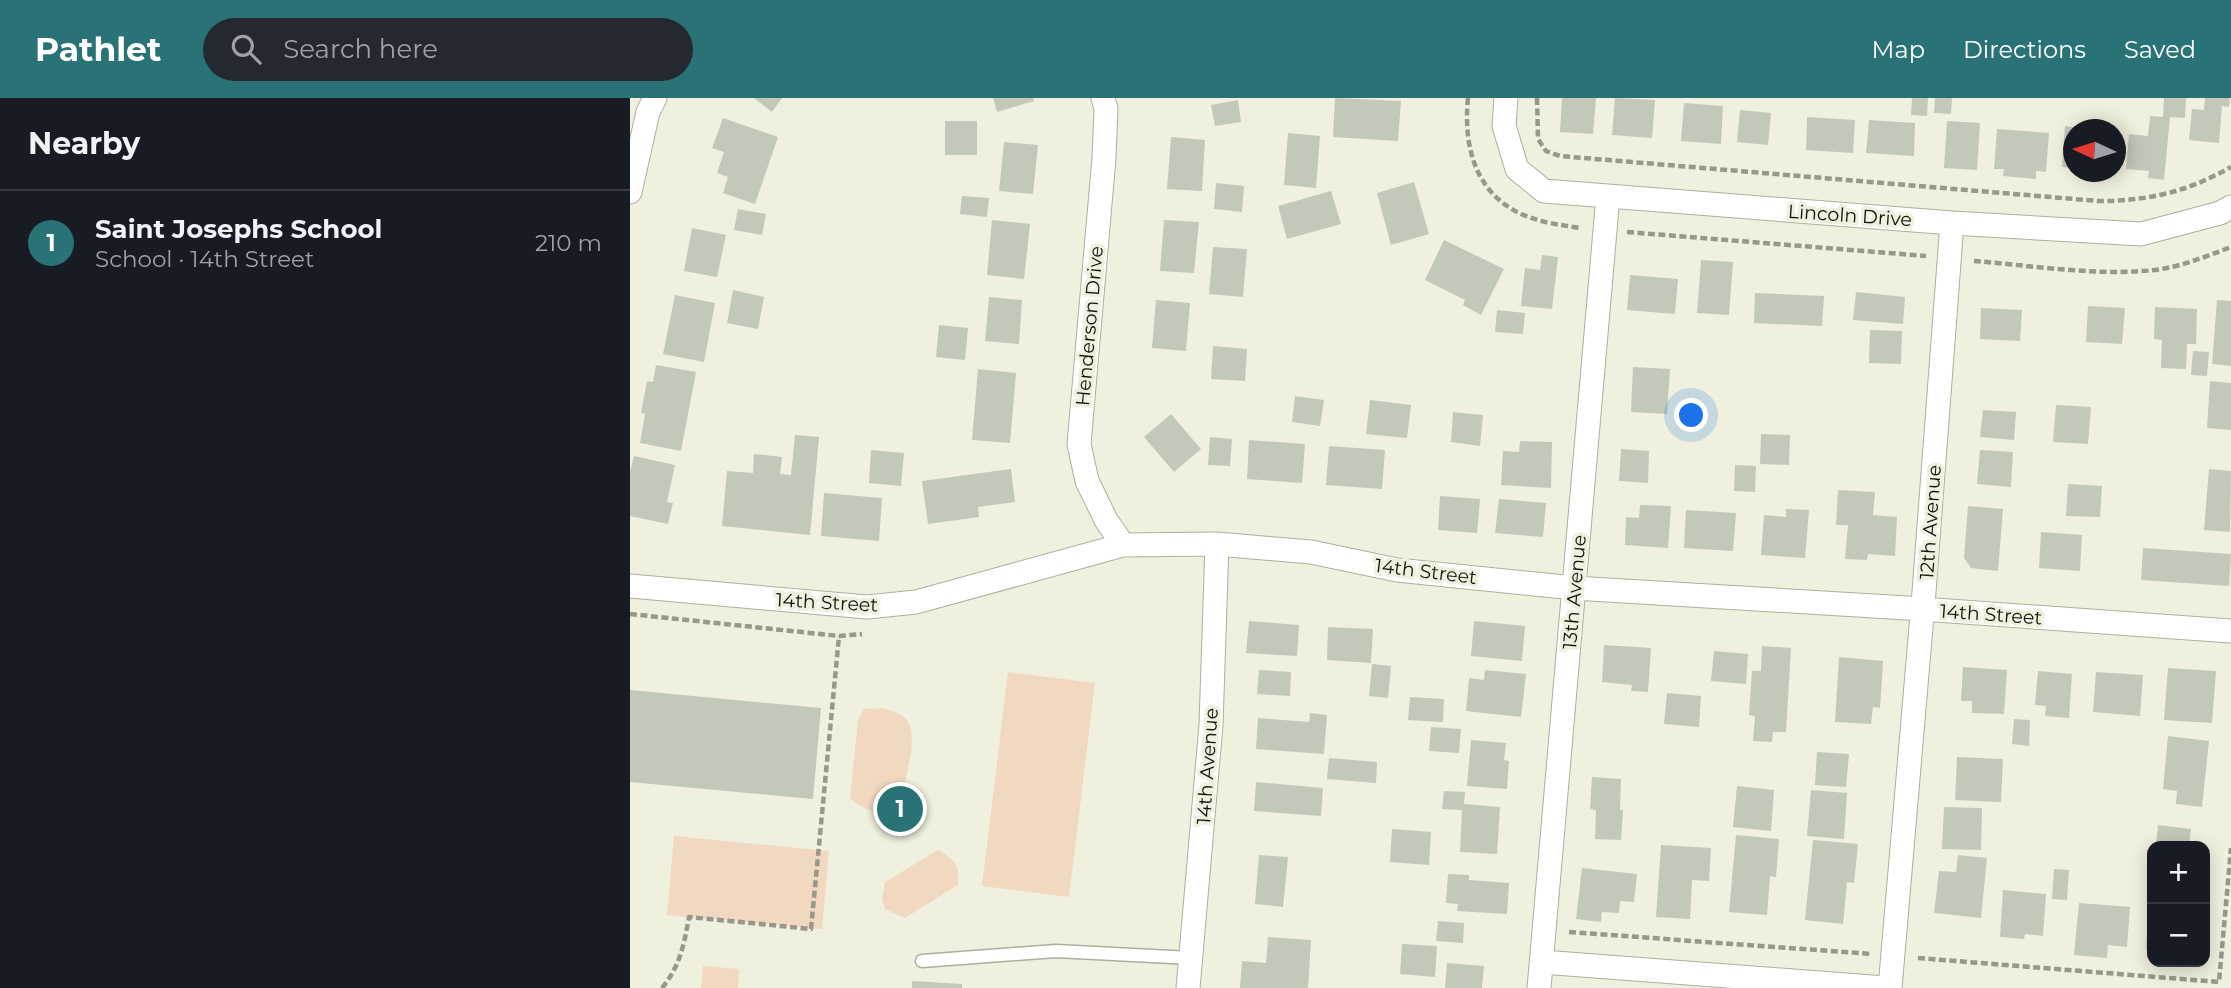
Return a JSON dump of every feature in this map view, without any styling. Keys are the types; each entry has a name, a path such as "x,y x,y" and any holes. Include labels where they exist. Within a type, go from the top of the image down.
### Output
{"street":[{"path":"630,192 648,112 655,98"},
{"name":"Henderson Drive","path":"1104,98 1104,158 1079,444 1087,481 1106,520 1123,545"},
{"name":"Lincoln Drive","path":"1506,98 1504,127 1517,169 1544,191 2141,234 2220,213 2231,207"},
{"name":"13th Avenue","path":"1539,988 1608,196"},
{"name":"12th Avenue","path":"1888,988 1923,609 1952,222"},
{"name":"14th Street","path":"630,586 867,607 916,602 1123,545 1217,544 1311,552 1397,570 1574,588 2231,631"},
{"name":"14th Avenue","path":"1188,988 1211,725 1217,544"},
{"path":"1542,962 1888,988"}],"lane":[{"path":"922,961 1056,951 1191,958"}],"path":[{"path":"1538,98 1538,139 1546,151 1560,156 2098,201 2134,201 2171,193 2207,181 2231,167"},
{"path":"1620,231 1937,257"},
{"path":"1969,260 2071,269 2143,271 2185,264 2231,247"},
{"path":"662,988 674,973 683,952 689,917 811,929 839,636"},
{"path":"1907,957 2218,982 2231,848"},
{"path":"1561,932 1874,954"}],"shaded area":[{"path":"1008,672 1095,683 1069,897 982,886"},
{"path":"882,708 898,713 907,721 912,741 900,799 890,810 876,812 862,807 850,798 858,720 864,709"},
{"path":"674,836 829,851 822,929 667,915"},
{"path":"938,850 955,863 958,885 905,918 885,909 882,899 885,882"},
{"path":"703,966 739,969 738,988 701,988"}],"building":[{"path":"754,98 782,98 772,112"},
{"path":"993,98 1033,98 1034,101 997,112"},
{"path":"1335,98 1401,101 1398,141 1333,137"},
{"path":"1562,98 1596,98 1593,134 1560,132"},
{"path":"1615,98 1655,100 1652,138 1612,135"},
{"path":"1912,98 1928,98 1927,116 1911,115"},
{"path":"1935,98 1952,98 1951,114 1934,113"},
{"path":"2164,98 2186,98 2185,118 2170,117 2164,180 2148,178 2149,171 2126,169 2129,134 2148,136 2150,116 2163,117"},
{"path":"2205,98 2230,98 2229,107 2222,106 2219,143 2189,140 2192,109 2204,110"},
{"path":"1238,100 1241,122 1215,126 1211,105"},
{"path":"1684,103 1723,106 1721,144 1681,141"},
{"path":"1740,110 1771,113 1768,145 1737,142"},
{"path":"1807,117 1855,120 1853,153 1806,150"},
{"path":"723,118 778,137 755,204 723,193 728,177 717,173 724,152 712,148"},
{"path":"1869,120 1915,123 1914,156 1866,153"},
{"path":"945,121 977,121 977,155 945,155"},
{"path":"1947,121 1980,123 1977,170 1944,168"},
{"path":"1997,129 2049,133 2046,172 2036,171 2036,179 2003,176 2004,169 1994,169"},
{"path":"1288,133 1320,136 1316,188 1284,185"},
{"path":"1171,137 1205,140 1202,191 1167,189"},
{"path":"1004,142 1038,145 1033,194 999,191"},
{"path":"1414,182 1429,234 1391,245 1377,193"},
{"path":"1216,183 1244,186 1242,212 1214,209"},
{"path":"1331,191 1341,224 1287,239 1278,206"},
{"path":"962,196 989,198 987,217 960,214"},
{"path":"738,209 766,214 762,235 734,230"},
{"path":"992,220 1030,224 1024,279 987,275"},
{"path":"1164,220 1199,222 1194,273 1160,271"},
{"path":"692,228 726,235 717,277 684,271"},
{"path":"1444,240 1504,269 1481,315 1463,305 1465,300 1425,280"},
{"path":"1213,247 1247,249 1243,297 1209,294"},
{"path":"1542,255 1558,257 1552,309 1521,306 1525,268 1540,270"},
{"path":"1701,260 1733,262 1729,315 1697,313"},
{"path":"1630,275 1678,279 1675,314 1627,310"},
{"path":"733,290 764,297 758,329 727,323"},
{"path":"1856,292 1905,297 1903,324 1853,320"},
{"path":"1755,293 1824,296 1822,326 1754,323"},
{"path":"675,295 715,303 704,362 663,354"},
{"path":"989,297 1022,300 1019,344 985,341"},
{"path":"1156,300 1190,303 1186,351 1152,348"},
{"path":"2217,300 2231,301 2231,366 2212,364"},
{"path":"2088,306 2125,308 2122,344 2086,342"},
{"path":"2155,307 2197,309 2196,344 2187,344 2186,369 2161,368 2162,340 2154,339"},
{"path":"1981,308 2022,310 2020,341 1980,339"},
{"path":"1497,310 1525,313 1523,334 1495,332"},
{"path":"939,325 968,328 965,360 936,357"},
{"path":"1870,330 1902,331 1901,364 1869,363"},
{"path":"1213,346 1247,349 1245,381 1211,379"},
{"path":"2193,351 2209,352 2207,376 2191,375"},
{"path":"656,365 696,372 681,451 640,443 645,414 641,413 647,381 653,382"},
{"path":"1633,367 1670,369 1667,414 1631,412"},
{"path":"978,369 1016,373 1010,443 972,440"},
{"path":"2210,381 2231,383 2231,430 2207,428"},
{"path":"1295,396 1324,400 1320,426 1292,422"},
{"path":"1370,400 1411,405 1407,438 1366,434"},
{"path":"2056,405 2091,407 2088,444 2053,442"},
{"path":"1983,410 2016,412 2014,440 1980,437"},
{"path":"1453,412 1483,415 1480,446 1451,442"},
{"path":"1171,414 1201,449 1174,472 1144,437"},
{"path":"1761,434 1790,435 1789,465 1760,464"},
{"path":"795,435 819,437 810,535 722,526 727,471 753,473 754,454 782,457 780,474 791,475"},
{"path":"1210,437 1232,439 1230,466 1208,465"},
{"path":"1249,440 1305,444 1302,483 1247,479"},
{"path":"1520,441 1552,442 1551,488 1501,485 1503,451 1519,452"},
{"path":"1329,446 1385,450 1382,489 1326,485"},
{"path":"1621,449 1649,451 1648,483 1619,481"},
{"path":"871,450 904,453 901,486 869,483"},
{"path":"1980,450 2013,452 2011,487 1977,484"},
{"path":"634,456 675,465 667,502 673,503 668,524 630,516 630,472"},
{"path":"1735,465 1756,466 1755,492 1734,491"},
{"path":"1011,469 1015,502 978,507 979,517 928,524 922,481"},
{"path":"2209,469 2231,471 2230,532 2204,530"},
{"path":"2068,484 2102,486 2100,517 2066,516"},
{"path":"1838,490 1875,492 1873,515 1897,517 1895,556 1868,554 1867,560 1845,559 1848,525 1836,525"},
{"path":"824,493 882,498 879,541 821,536"},
{"path":"1440,496 1480,499 1477,533 1438,530"},
{"path":"1499,499 1546,503 1543,537 1495,533"},
{"path":"1640,505 1671,506 1668,548 1625,545 1626,517 1639,518"},
{"path":"1968,506 2003,509 1998,571 1971,568 1964,558"},
{"path":"1786,509 1809,510 1805,558 1761,555 1764,515 1786,517"},
{"path":"1686,510 1736,513 1733,551 1684,548"},
{"path":"2041,532 2082,535 2080,571 2039,568"},
{"path":"2143,548 2231,554 2229,586 2141,580"},
{"path":"1249,621 1299,625 1297,656 1246,653"},
{"path":"1474,621 1525,626 1522,661 1471,656"},
{"path":"1328,627 1373,629 1371,663 1327,660"},
{"path":"1604,645 1651,648 1648,692 1631,691 1632,685 1602,682"},
{"path":"1762,646 1791,648 1786,732 1773,732 1772,742 1753,741 1755,716 1749,715 1752,671 1761,671"},
{"path":"1714,651 1748,654 1746,684 1711,681"},
{"path":"1839,657 1883,661 1880,708 1873,707 1871,724 1835,722"},
{"path":"1372,664 1391,666 1388,698 1369,696"},
{"path":"1963,667 2007,670 2004,714 1972,713 1972,701 1961,701"},
{"path":"2168,668 2216,671 2212,723 2164,720"},
{"path":"1259,670 1291,672 1290,696 1257,694"},
{"path":"1485,670 1526,674 1521,717 1466,711 1469,678 1484,680"},
{"path":"2038,671 2072,674 2069,718 2045,716 2046,706 2035,705"},
{"path":"2096,672 2143,675 2140,716 2093,712"},
{"path":"630,690 821,708 813,799 630,782"},
{"path":"1667,693 1701,696 1699,727 1664,724"},
{"path":"1410,697 1444,699 1443,722 1408,720"},
{"path":"1310,713 1327,715 1324,754 1256,749 1258,718 1309,722"},
{"path":"2014,719 2030,720 2029,746 2012,744"},
{"path":"1431,727 1461,729 1459,753 1429,751"},
{"path":"2168,736 2209,741 2202,807 2176,804 2177,791 2163,789"},
{"path":"1471,740 1506,743 1504,760 1509,761 1507,789 1467,786"},
{"path":"1817,752 1849,754 1846,787 1815,785"},
{"path":"1957,757 2003,759 2001,802 1955,800"},
{"path":"1329,758 1377,762 1376,783 1327,779"},
{"path":"1592,777 1621,779 1621,840 1595,839 1596,810 1590,809"},
{"path":"1256,782 1323,788 1321,816 1254,811"},
{"path":"1737,786 1774,790 1771,831 1733,827"},
{"path":"1811,790 1847,793 1844,839 1807,836"},
{"path":"1444,791 1465,792 1464,804 1500,807 1497,854 1460,852 1462,810 1442,809"},
{"path":"1944,807 1982,808 1981,850 1942,849"},
{"path":"2158,825 2191,829 2190,841 2156,841"},
{"path":"1392,829 1431,832 1429,865 1390,862"},
{"path":"1736,835 1779,839 1776,877 1770,876 1767,915 1729,912"},
{"path":"1813,840 1858,844 1854,883 1847,882 1843,924 1805,920"},
{"path":"1661,845 1711,848 1709,881 1692,880 1690,919 1656,917"},
{"path":"1259,855 1288,857 1283,907 1255,904"},
{"path":"1958,855 1987,858 1981,918 1934,913 1939,871 1956,872"},
{"path":"1582,868 1637,874 1634,902 1620,901 1619,913 1602,912 1601,922 1576,919"},
{"path":"2054,869 2069,870 2067,900 2052,899"},
{"path":"1448,874 1469,875 1469,880 1509,883 1507,914 1457,911 1458,904 1446,903"},
{"path":"2003,890 2046,894 2043,936 2025,934 2024,939 2000,937"},
{"path":"2079,903 2130,907 2127,947 2108,945 2107,958 2074,955"},
{"path":"1438,921 1464,923 1463,943 1436,941"},
{"path":"1268,937 1311,940 1308,988 1240,988 1242,961 1266,963"},
{"path":"1402,944 1437,946 1435,977 1400,974"},
{"path":"1447,963 1484,966 1482,988 1445,988"},
{"path":"912,981 962,984 962,988 912,988"}],"place":[{"name":"Saint Josephs School","path":"900,809"}]}
